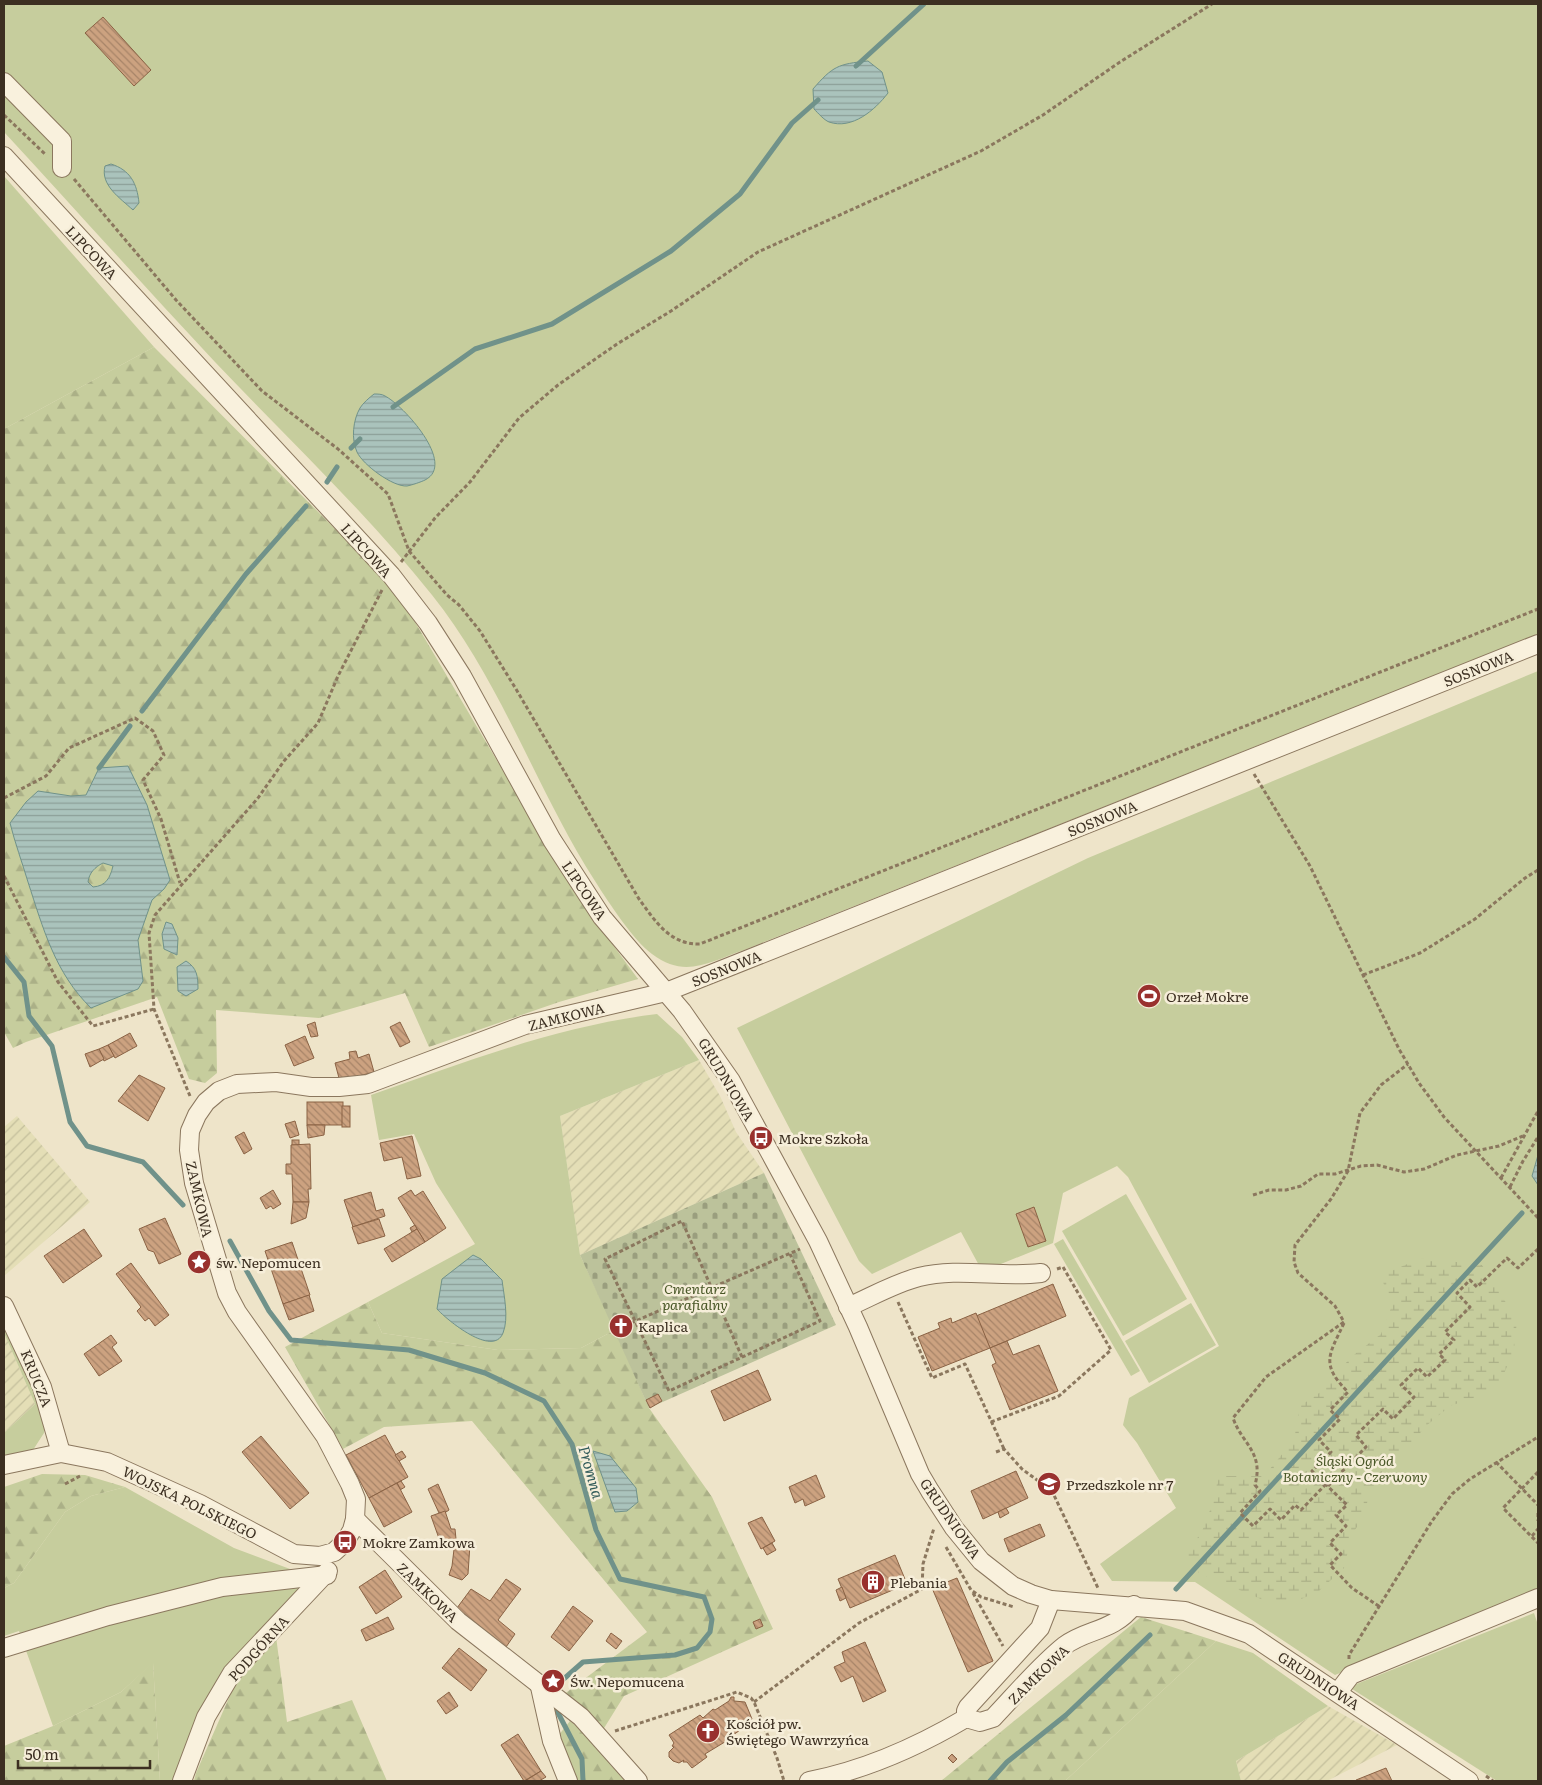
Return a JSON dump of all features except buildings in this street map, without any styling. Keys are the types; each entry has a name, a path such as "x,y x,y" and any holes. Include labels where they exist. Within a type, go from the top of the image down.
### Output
{"street":[{"path":"4,82 62,141 62,168"},
{"name":"LIPCOWA","path":"4,156 391,575 428,623 462,676 552,840 602,917 666,992"},
{"name":"SOSNOWA","path":"666,992 1538,644"},
{"name":"ZAMKOWA","path":"638,1781 581,1718 458,1621 355,1519 356,1500 350,1484 325,1436 236,1312 227,1293 194,1183 189,1150 190,1131 206,1102 219,1091 238,1084 276,1082 311,1087 339,1088 368,1084 525,1025 666,992"},
{"name":"GRUDNIOWA","path":"666,992 701,1035 731,1081 818,1241 920,1474 954,1528 981,1561 996,1574 1031,1594 1051,1600 1134,1605 1185,1611 1249,1634 1338,1692 1477,1778"},
{"path":"848,1307 918,1277 945,1274 1016,1276 1041,1273"},
{"name":"KRUCZA","path":"4,1306 42,1387 61,1452"},
{"name":"WOJSKA POLSKIEGO","path":"4,1465 61,1452 87,1456 126,1469 200,1504 294,1554 320,1556 334,1552"},
{"path":"334,1552 345,1542 355,1519"},
{"name":"PODGÓRNA","path":"182,1781 206,1717 232,1673 327,1575 334,1552"},
{"path":"4,1648 108,1616 222,1586 327,1575"},
{"path":"1338,1692 1351,1675 1538,1598"},
{"name":"ZAMKOWA","path":"1051,1600 1040,1628 968,1707 966,1718 980,1722 993,1718 1065,1646 1081,1636 1104,1629 1126,1615 1134,1605"},
{"path":"540,1687 552,1741 568,1781"},
{"path":"809,1781 838,1776 886,1759 928,1741 966,1718"}],"path":[{"path":"198,1115 154,1009 149,933 155,915 180,884 258,798 284,761 318,723 366,617 391,575 435,518 470,482 519,418 558,385 617,344 671,312 758,252 981,151 1043,116 1120,62 1212,4"},
{"path":"4,115 78,183 176,300 262,391 338,449 388,494 410,551 447,595 460,605 480,631 657,925 673,939 686,945 709,941 1538,609"},
{"path":"4,798 46,776 69,748 135,718 153,731 164,755 143,780 162,818 180,884"},
{"path":"1247,760 1261,788 1310,866 1408,1064 1444,1117 1538,1216"},
{"path":"1363,975 1420,953 1475,919 1525,878 1538,870"},
{"path":"4,876 58,982 93,1026 154,1009"},
{"path":"1344,1322 1335,1306 1298,1273 1294,1262 1295,1245 1331,1199 1348,1171 1360,1113 1381,1085 1408,1064"},
{"path":"1501,1178 1538,1111"},
{"path":"1253,1195 1300,1186 1318,1174 1335,1174 1361,1166 1377,1165 1404,1172 1417,1170 1457,1155 1477,1152 1523,1136"},
{"path":"1510,1187 1538,1137"},
{"path":"742,1357 682,1221 605,1259 633,1322 669,1391 820,1321 790,1254"},
{"path":"633,1322 713,1289 800,1249"},
{"path":"1344,1322 1266,1377 1233,1418 1236,1427 1249,1443 1258,1473 1255,1485 1260,1491 1240,1513 1253,1526 1270,1509 1280,1520 1295,1505 1301,1510 1366,1447 1356,1435 1383,1409 1393,1419 1414,1397 1401,1385 1418,1368 1427,1377 1445,1360 1439,1354 1454,1340 1445,1332 1470,1307 1457,1293 1470,1280 1477,1287 1507,1258 1518,1268 1538,1249"},
{"path":"991,1422 1059,1396 1111,1350 1063,1267 1041,1273"},
{"path":"892,1287 932,1378 965,1364 1004,1448 1022,1469 1052,1491 1100,1592"},
{"path":"1344,1322 1332,1350 1329,1366 1334,1378 1348,1392 1330,1410 1340,1419 1319,1440 1331,1452 1312,1470 1347,1505 1336,1515 1346,1526 1330,1543 1341,1554 1330,1564 1352,1588 1380,1607"},
{"path":"1350,1662 1349,1655 1432,1521 1452,1494 1470,1479 1538,1437"},
{"path":"996,1452 1004,1448"},
{"path":"1496,1462 1538,1505"},
{"path":"65,1484 76,1480 87,1471 78,1469"},
{"path":"1538,1472 1502,1508 1538,1543"},
{"path":"1538,1513 1538,1521"},
{"path":"930,1521 938,1536"},
{"path":"754,1702 859,1623 922,1589 923,1564 934,1528"},
{"path":"1532,1536 1538,1529"},
{"path":"943,1543 1002,1644 1008,1664"},
{"path":"971,1590 981,1597 1018,1608"},
{"path":"628,1727 737,1692 751,1698 754,1702 777,1758 784,1781"},
{"path":"1477,1778 1493,1781"}],"shaded area":[{"path":"699,1060 720,1096 736,1132 764,1173 580,1255 560,1116"},
{"path":"17,1116 90,1202 4,1276 4,1127"},
{"path":"4,1333 35,1404 4,1433"},
{"path":"1328,1706 1397,1745 1327,1781 1241,1781 1236,1761"}],"green space":[{"path":"4,4 1538,4 1538,634 744,950 697,966 675,966 652,954 645,948 607,900 554,810 478,663 432,595 381,534 215,362 4,132"},
{"path":"4,176 154,347 4,429"},
{"path":"154,347 366,560 402,600 577,896 638,979 559,1002 429,1047 405,993 319,1018 216,1010 217,1073 205,1083 189,1079 157,997 13,1048 4,1032 4,429"},
{"name":"Śląski Ogród Botaniczny - Czerwony","path":"1538,671 1538,1592 1335,1675 1195,1582 1112,1581 1100,1564 1176,1508 1137,1443 1123,1425 1129,1398 1219,1346 1128,1177 1117,1166 1063,1193 1053,1243 996,1266 981,1269 961,1232 872,1274 859,1261 737,1028 1088,858"},
{"path":"657,1014 682,1037 699,1060 560,1116 580,1255 615,1330 581,1348 498,1350 382,1333 368,1302 475,1244 436,1183 414,1134 379,1140 371,1095 477,1058 548,1036 584,1027"},
{"name":"Cmentarz parafialny","path":"764,1173 836,1325 649,1408 580,1255"},
{"path":"1126,1194 1187,1299 1123,1336 1062,1231"},
{"path":"1063,1239 1140,1371 1131,1376 1054,1244"},
{"path":"1422,1258 1482,1265 1517,1320 1514,1350 1500,1383 1479,1396 1450,1406 1426,1426 1368,1494 1366,1514 1352,1534 1344,1568 1319,1591 1299,1600 1268,1602 1199,1573 1185,1551 1201,1534 1215,1497 1218,1476 1264,1476 1294,1440 1300,1406 1325,1389 1350,1358 1381,1334 1391,1308 1381,1275"},
{"path":"368,1302 382,1333 498,1350 581,1348 615,1330 649,1408 712,1497 773,1629 624,1696 601,1733 563,1695 647,1632 472,1421 384,1427 343,1449 285,1347"},
{"path":"1191,1303 1216,1345 1149,1383 1125,1341"},
{"path":"4,1314 45,1411 44,1433 33,1450 4,1457 4,1433 35,1404 4,1333"},
{"path":"42,1474 85,1475 125,1487 91,1496 65,1512 14,1583 4,1588 4,1487"},
{"path":"125,1487 234,1548 306,1575 296,1592 225,1673 174,1781 160,1781 153,1663 121,1692 53,1726 19,1631 4,1636 4,1588 14,1583 65,1512 91,1496"},
{"path":"1534,1613 1538,1625 1538,1781 1497,1781 1349,1687"},
{"path":"1141,1617 1216,1641 1065,1781 941,1781"},
{"path":"276,1636 287,1722 352,1700 387,1781 194,1781 239,1675"},
{"path":"1216,1641 1253,1653 1328,1706 1236,1761 1241,1781 1065,1781"},
{"path":"153,1662 160,1781 4,1781 4,1746 53,1726 121,1692"},
{"path":"570,1721 591,1738 629,1781 573,1781 558,1736"}],"water":[{"path":"868,61 882,72 888,93 870,112 854,121 838,124 825,120 814,109 813,89 831,71 850,63"},
{"path":"111,164 128,174 134,183 139,203 133,210 112,191 105,179 105,166"},
{"path":"374,394 383,395 393,402 414,422 424,435 435,461 433,472 425,480 407,486 394,483 372,469 357,452 353,436 356,418 361,406"},
{"path":"128,766 147,805 170,880 164,889 152,900 138,940 143,981 138,989 91,1008 68,980 59,965 39,916 10,823 26,802 38,791 71,796 86,795 99,768","holes":["103,863 113,866 109,878 101,885 93,887 88,882 95,868"]},
{"path":"166,922 172,924 178,938 177,955 164,949 162,934"},
{"path":"186,961 193,966 196,973 198,989 186,996 178,991 177,967"},
{"path":"1538,1155 1538,1185 1532,1176"},
{"path":"473,1255 481,1259 502,1280 506,1321 503,1333 498,1340 490,1341 470,1335 437,1309 442,1279"},
{"path":"593,1451 610,1456 636,1488 638,1502 627,1511 615,1512"}],"waterway":[{"path":"856,66 924,4"},
{"path":"393,407 475,349 552,324 671,251 740,194 792,123 818,100"},
{"path":"351,448 360,439"},
{"path":"327,482 337,467"},
{"path":"142,711 246,574 306,506"},
{"path":"99,768 130,726"},
{"path":"4,957 24,982 29,1016 52,1046 70,1122 87,1146 143,1162 183,1205"},
{"path":"1176,1589 1522,1213"},
{"name":"Promna","path":"230,1241 269,1311 291,1340 409,1350 485,1373 544,1401 572,1444 596,1530 620,1579 704,1597 712,1619 710,1632 697,1648 675,1655 583,1662 558,1684"},
{"path":"990,1781 1007,1762 1066,1715 1150,1635"},
{"name":"Promna","path":"556,1709 582,1759 583,1781"}],"place":[{"name":"Orzeł Mokre","path":"1149,996"},
{"name":"Mokre Szkoła","path":"761,1138"},
{"name":"św. Nepomucen","path":"199,1262"},
{"name":"Kaplica","path":"621,1326"},
{"name":"Przedszkole nr 7","path":"1049,1484"},
{"name":"Mokre Zamkowa","path":"345,1542"},
{"name":"Plebania","path":"873,1582"},
{"name":"Św. Nepomucena","path":"553,1681"},
{"name":"Kościół pw. Świętego Wawrzyńca","path":"708,1731"}]}
